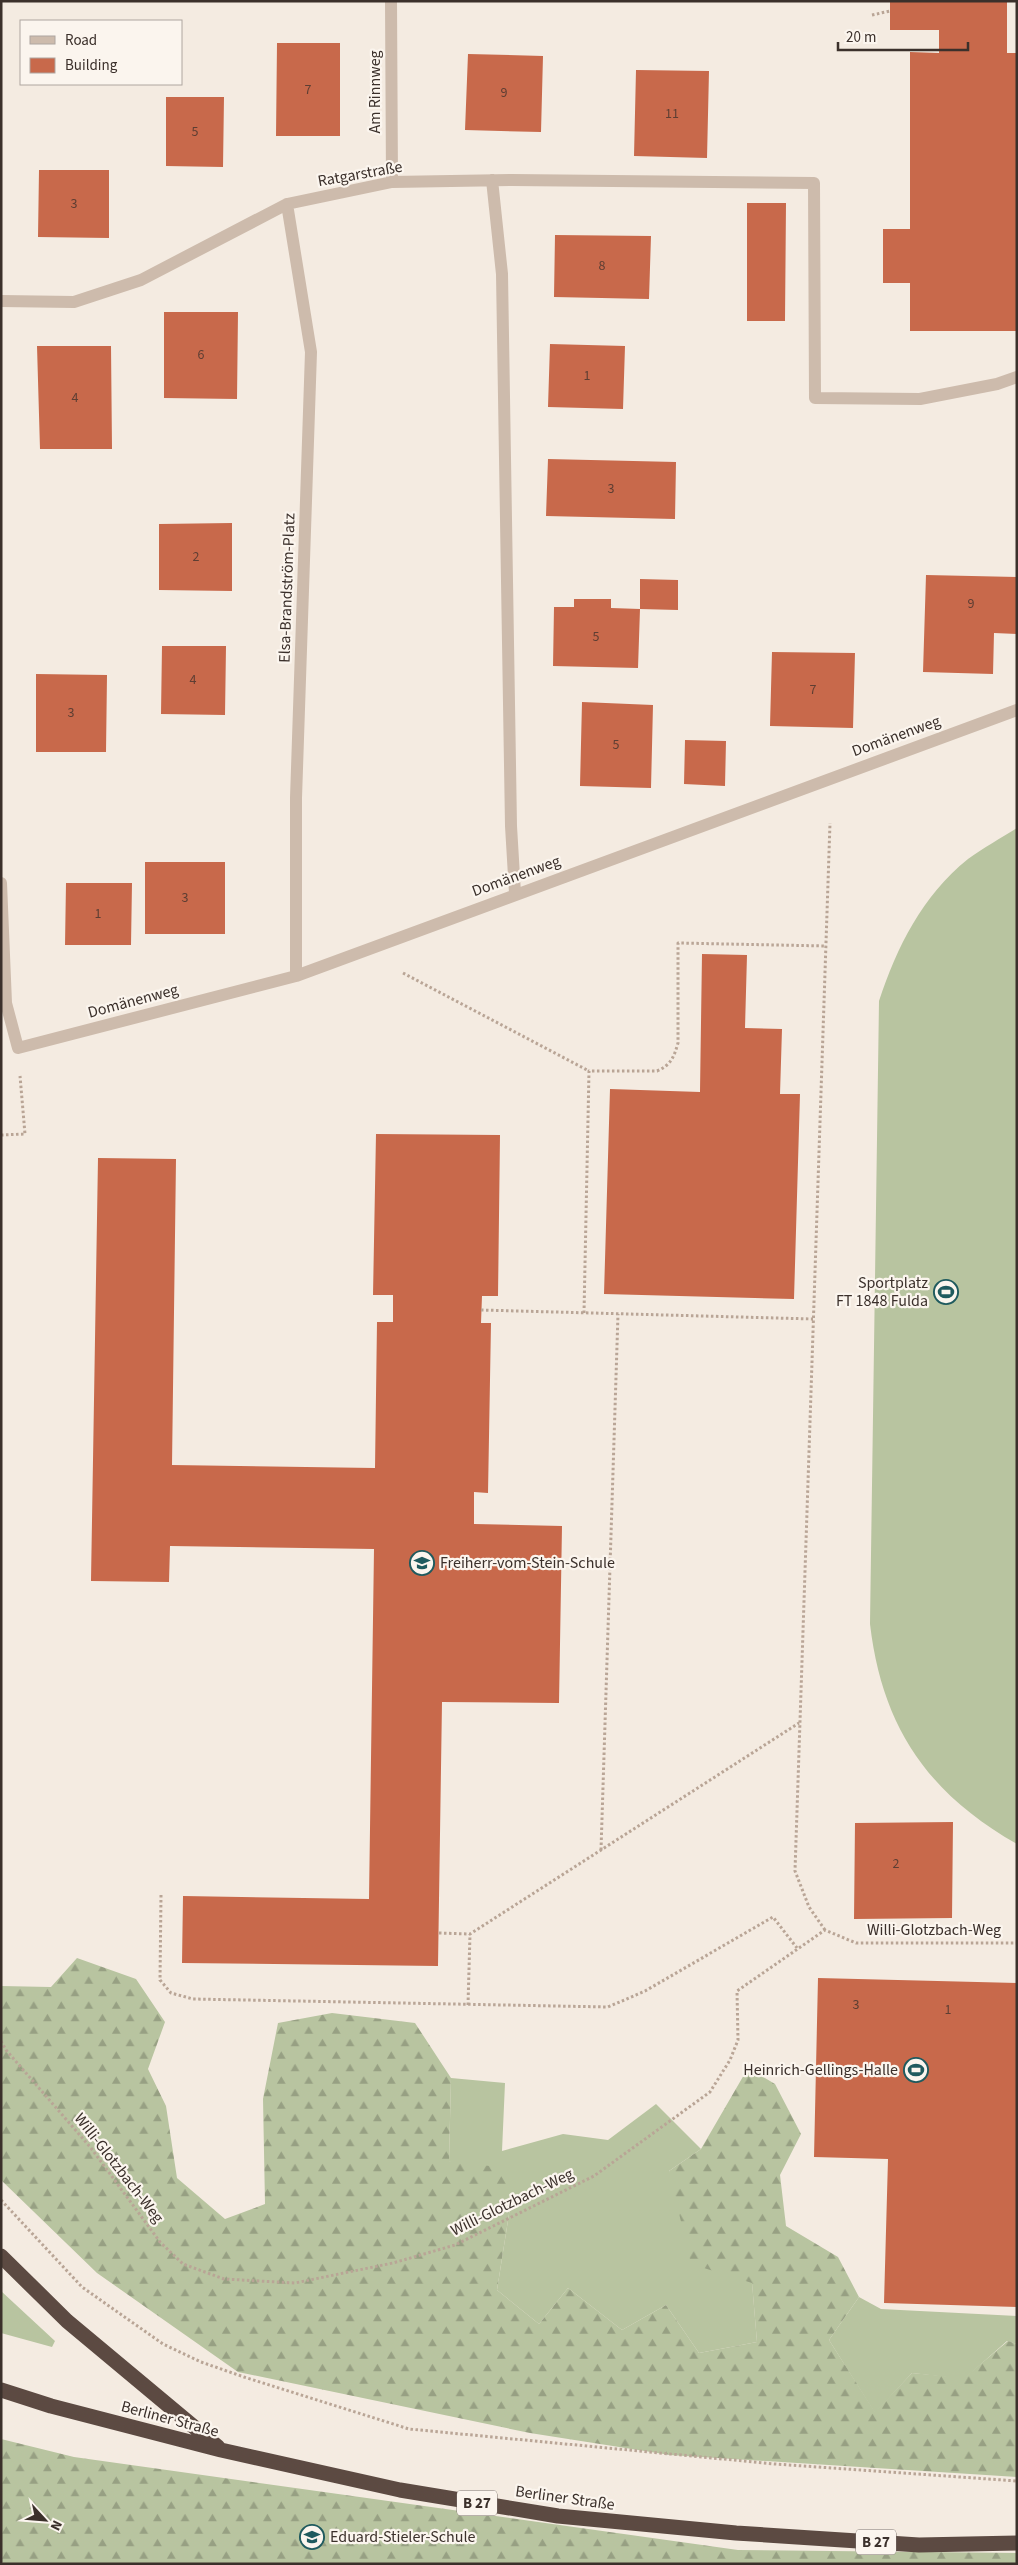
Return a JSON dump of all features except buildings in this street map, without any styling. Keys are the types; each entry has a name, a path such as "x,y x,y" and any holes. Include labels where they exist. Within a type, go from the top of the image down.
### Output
{"highway":[{"path":"1,2256 68,2321 221,2450"},
{"name":"Berliner Straße","path":"1,2390 51,2406 221,2450 400,2490 558,2516 686,2529 919,2545 1017,2543"}],"street":[{"name":"Am Rinnweg","path":"391,1 392,182"},
{"name":"Ratgarstraße","path":"1,301 74,302 141,280 288,204 392,182 492,180 814,183 815,398 920,399 997,384 1017,377"},
{"path":"492,180 502,274 510,816 515,893"},
{"name":"Elsa-Brandström-Platz","path":"288,204 311,352 296,798 296,976"},
{"name":"Domänenweg","path":"18,1048 296,976 515,893 1017,710"},
{"path":"1,883 6,1003 18,1048"}],"path":[{"path":"872,15 890,11"},
{"path":"825,1930 810,1907 795,1871 830,823"},
{"path":"403,973 589,1071 657,1071 667,1067 674,1057 678,1043 678,943 826,946"},
{"path":"1,1135 25,1134 18,1048"},
{"path":"584,1313 589,1071"},
{"path":"481,1310 814,1319"},
{"path":"601,1850 618,1314"},
{"path":"439,1933 470,1934 800,1723"},
{"path":"161,1895 160,1980 171,1993 193,1999 608,2007 645,1992 772,1917 797,1948"},
{"name":"Willi-Glotzbach-Weg","path":"1,2041 6,2050 91,2148 160,2242 183,2264 224,2279 295,2283 393,2263 456,2245 594,2176 710,2092 730,2060 738,2040 737,1991 825,1930 856,1942 1017,1943"},
{"path":"468,2005 470,1934"},
{"path":"1,2200 82,2287 163,2344 202,2362 244,2377 409,2428 775,2464 1017,2480"}],"green space":[{"name":"Sportplatz FT 1848 Fulda","path":"1017,828 1017,1844 985,1824 958,1802 934,1779 914,1753 898,1725 885,1694 876,1661 870,1624 879,1001 903,942 924,906 937,889 968,859"},
{"path":"77,1958 136,1979 165,2022 148,2069 166,2106 177,2178 225,2219 265,2204 263,2099 278,2023 332,2013 415,2023 451,2078 449,2161 506,2168 512,2195 497,2290 539,2324 568,2288 622,2330 666,2305 699,2353 757,2342 752,2283 691,2264 669,2171 701,2149 748,2068 775,2084 801,2134 780,2175 786,2226 838,2257 859,2297 829,2340 875,2412 912,2373 964,2378 1008,2341 1017,2344 1017,2477 670,2455 530,2433 238,2372 97,2273 1,2180 1,1986 51,1987"},
{"path":"451,2078 505,2083 502,2151 563,2134 608,2140 656,2104 701,2149 669,2171 752,2282 757,2342 699,2353 666,2305 622,2330 568,2288 539,2324 497,2290 512,2195 449,2161"},
{"path":"1,2291 55,2341 52,2347 1,2333"},
{"path":"859,2297 881,2309 1017,2316 1017,2344 1007,2341 964,2379 912,2373 875,2413 829,2340"},
{"name":"Eduard-Stieler-Schule","path":"1,2439 74,2457 738,2550 1017,2553 1017,2564 4,2564 1,2561"}],"place":[{"name":"Sportplatz FT 1848 Fulda","path":"946,1292"},
{"name":"Freiherr-vom-Stein-Schule","path":"422,1563"},
{"name":"Heinrich-Gellings-Halle","path":"916,2070"},
{"name":"Eduard-Stieler-Schule","path":"312,2537"}]}
